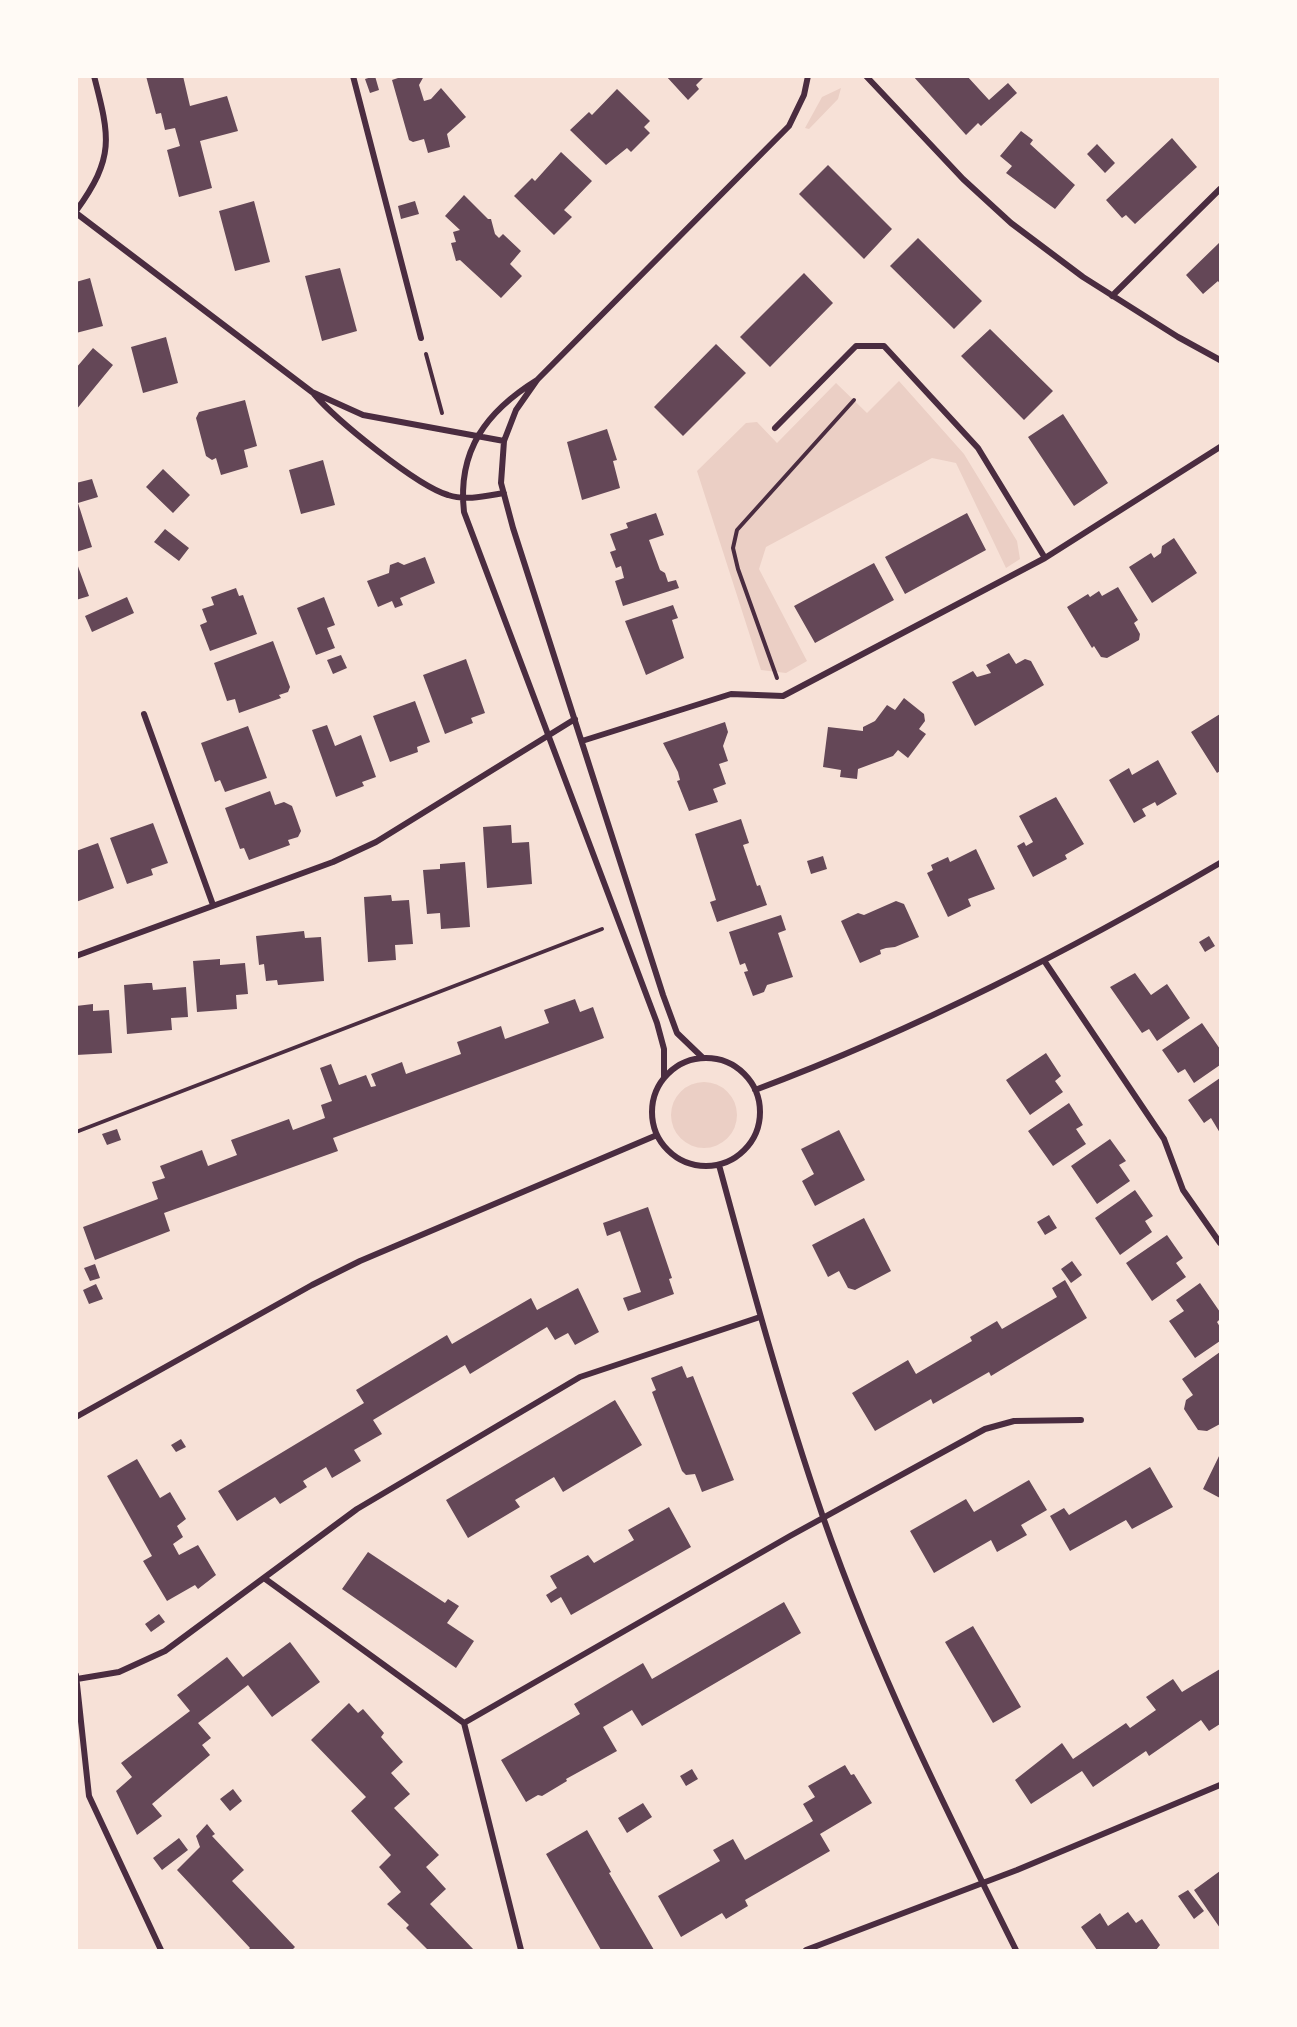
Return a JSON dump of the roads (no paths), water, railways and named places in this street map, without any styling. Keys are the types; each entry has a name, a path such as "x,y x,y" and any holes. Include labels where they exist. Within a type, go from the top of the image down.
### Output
{"street":[{"path":"94,76 106,124 106,154 91,189 76,212 312,392 346,426 426,484 448,495 463,498 504,493"},
{"path":"353,76 421,338"},
{"path":"704,1058 677,1033 670,1016 504,493 501,470 504,441 516,410 537,380 789,126 804,95 808,76"},
{"path":"866,76 991,206 1057,259 1112,296 1221,360"},
{"path":"1112,296 1221,189"},
{"path":"775,428 856,346 884,346 978,448 1046,558"},
{"path":"537,380 518,391 489,417 477,438 470,457 463,498 467,525 662,1038 664,1078"},
{"path":"312,392 363,415 477,438 504,441"},
{"path":"582,741 732,694 783,696 1046,558 1221,447"},
{"path":"144,714 213,905"},
{"path":"76,956 333,861 376,842 575,718"},
{"path":"755,1090 930,1018 1045,962 1221,863"},
{"path":"1045,962 1164,1139 1183,1190 1221,1243"},
{"path":"704,1058 735,1066 755,1090 760,1113 755,1136 740,1154 719,1165 694,1165 682,1161 663,1146 653,1124 653,1100 664,1078 683,1063 704,1058"},
{"path":"76,1418 312,1285 360,1261 657,1135"},
{"path":"719,1165 760,1317 823,1518 907,1729 1016,1950"},
{"path":"77,1680 119,1672 165,1651 357,1509 580,1377 620,1361 760,1317"},
{"path":"464,1723 823,1518 985,1429 1014,1421 1081,1420"},
{"path":"264,1578 464,1723 520,1950"},
{"path":"76,1675 89,1796 161,1950"},
{"path":"806,1950 982,1884 1221,1785"}]}
